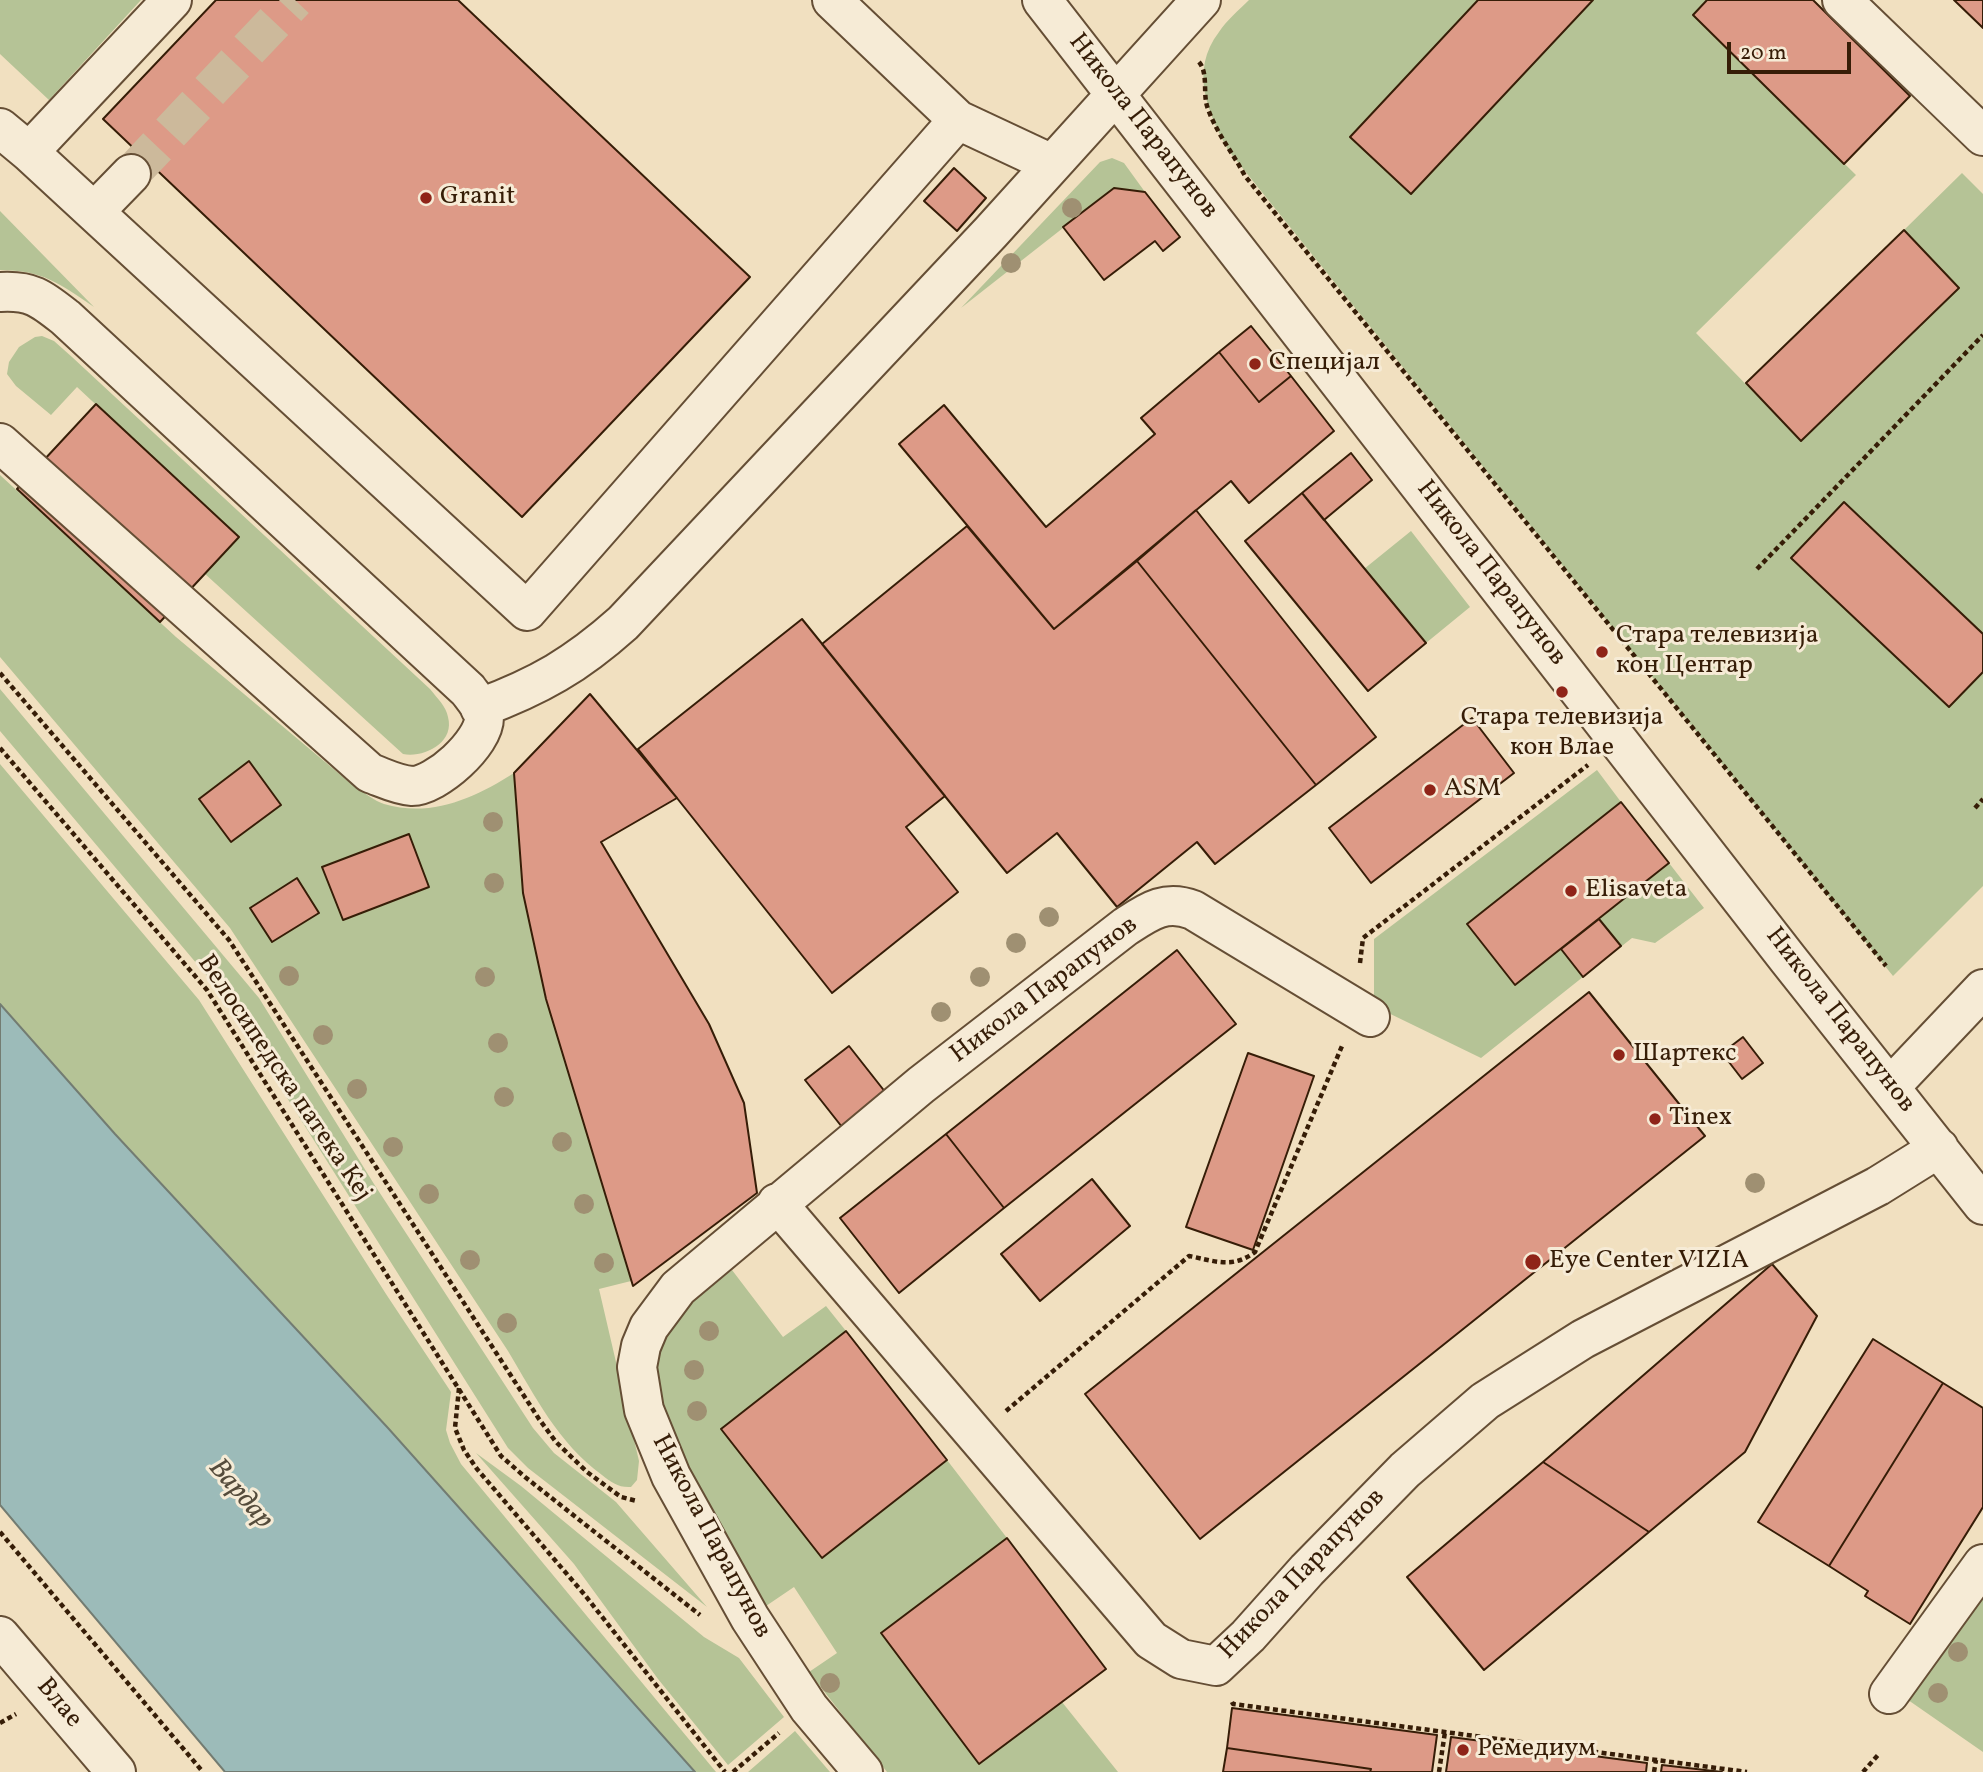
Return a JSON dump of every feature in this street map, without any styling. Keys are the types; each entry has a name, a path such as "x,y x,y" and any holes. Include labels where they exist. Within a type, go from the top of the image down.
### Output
{"street":[{"path":"172,0 14,140 527,611 958,120"},
{"path":"832,0 958,120 1052,164"},
{"name":"Никола Парапунов","path":"1042,0 1788,959 1983,1205"},
{"path":"480,708 521,693 561,672 592,651 622,623 992,232 1201,0"},
{"path":"1842,0 1983,136"},
{"path":"94,212 131,174"},
{"path":"0,292 14,291 39,297 66,318 468,690 484,718 479,736 462,756 432,782 414,786 395,783 370,773 0,443"},
{"name":"Никола Парапунов","path":"863,1772 809,1708 763,1637 671,1476 644,1410 638,1367 641,1346 662,1307 678,1288 777,1203 932,1077 1125,927 1152,910 1167,905 1180,905 1193,910 1364,1013"},
{"path":"1891,1086 1983,989"},
{"name":"Никола Парапунов","path":"777,1203 1151,1640 1181,1659 1216,1666 1248,1636 1307,1570 1405,1470 1485,1401 1583,1339 1878,1186 1939,1148"},
{"path":"1889,1694 1983,1564"},
{"name":"Влае","path":"0,1636 116,1772"}],"path":[{"path":"1172,30 1204,68 1206,107 1245,176 1886,966"},
{"path":"1757,569 1983,335"},
{"path":"0,673 229,940 539,1419 556,1442 579,1464 621,1497"},
{"name":"Велосипедска патека Кеј","path":"0,748 207,990 501,1456 525,1478 708,1621 763,1637"},
{"path":"976,1437 1189,1256 1229,1264 1245,1260 1255,1252 1364,1013 1358,977 1363,938 1596,759"},
{"path":"1975,807 1983,799"},
{"path":"459,1386 454,1428 477,1469 591,1602 725,1772"},
{"path":"0,1532 203,1772"},
{"path":"1233,1704 1747,1772"},
{"path":"733,1772 809,1708"},
{"path":"1439,1772 1445,1732"},
{"path":"1863,1772 1878,1755"},
{"path":"1654,1772 1656,1760"}],"green space":[{"path":"0,0 141,0 49,100 0,54"},
{"path":"1249,0 1707,0 1693,15 1856,175 1696,333 1801,441 1959,288 1904,230 1962,173 1983,194 1983,886 1893,976 1228,150 1208,107 1203,77 1205,62 1219,32"},
{"path":"1112,158 1124,163 1145,192 1114,188 961,308 1100,162"},
{"path":"0,211 94,307 61,285 40,276 0,270"},
{"path":"42,336 54,341 72,357 430,689 447,713 449,726 447,734 436,747 420,754 403,754 204,573 238,537 77,387 51,415 16,386 7,374 9,362 19,347 35,337"},
{"path":"0,475 176,637 355,787 377,801 401,808 436,807 468,797 514,773 523,893 546,999 631,1281 599,1289 639,1461 637,1480 631,1487 605,1478 560,1434 230,928 0,657"},
{"path":"1411,531 1470,607 1426,643 1364,569"},
{"path":"0,689 259,998 374,1184 533,1428 554,1453 616,1502 707,1607 528,1468 508,1448 219,990 0,731"},
{"path":"0,764 199,1000 451,1392 446,1430 461,1464 716,1772 695,1772 388,1428 115,1134 0,1004"},
{"path":"1597,770 1621,802 1467,925 1515,985 1669,863 1704,908 1655,943 1632,938 1481,1058 1374,1006 1374,939"},
{"path":"732,1270 783,1337 826,1306 846,1331 721,1429 822,1557 947,1460 1007,1538 881,1633 979,1764 1062,1702 1118,1772 887,1772 809,1672 837,1653 794,1587 766,1606 694,1489 651,1388 663,1334 680,1312"},
{"path":"476,1453 521,1486 704,1637 739,1658 784,1717 728,1765 658,1679 574,1564"},
{"path":"1983,1576 1983,1752 1898,1693"},
{"path":"795,1731 830,1772 748,1772"}],"water":[{"name":"Вардар","path":"0,1004 115,1134 388,1428 695,1772 225,1772 0,1505"}],"building":[{"name":"Granit","path":"216,0 458,0 750,277 522,517 103,119"},
{"path":"1478,0 1593,0 1411,194 1350,137"},
{"path":"1707,0 1813,0 1910,96 1844,164 1693,15"},
{"path":"1954,0 1983,0 1983,28"},
{"path":"954,168 986,198 957,231 924,201"},
{"path":"1114,188 1145,192 1180,237 1163,251 1155,241 1104,280 1063,227"},
{"path":"1904,230 1959,288 1801,441 1746,383"},
{"name":"Специјал","path":"1251,326 1291,376 1259,402 1219,352"},
{"path":"1219,352 1259,402 1291,376 1334,431 1249,503 1231,481 1054,629 899,444 944,405 1046,527 1155,434 1141,418"},
{"path":"96,404 239,537 160,622 17,489"},
{"path":"1351,453 1372,480 1324,520 1302,493"},
{"path":"1302,493 1426,643 1368,691 1245,541"},
{"path":"1844,502 1983,634 1983,672 1949,707 1791,558"},
{"path":"1196,510 1376,737 1316,785 1137,561"},
{"path":"967,526 1054,629 1137,561 1316,785 1215,864 1197,842 1117,907 1057,833 1007,873 822,644"},
{"path":"802,619 945,796 906,827 958,892 832,993 638,749"},
{"path":"590,694 677,798 601,842 709,1024 744,1103 757,1193 633,1286 546,999 523,893 514,773"},
{"path":"1472,718 1514,773 1371,883 1329,828"},
{"path":"249,761 281,805 231,842 199,799"},
{"name":"Elisaveta","path":"1621,802 1669,863 1515,985 1467,924"},
{"path":"409,834 429,887 343,920 322,867"},
{"path":"297,878 319,913 272,942 250,908"},
{"path":"1599,919 1621,946 1583,977 1561,949"},
{"path":"1177,950 1236,1024 1004,1208 946,1134"},
{"path":"1589,992 1705,1136 1200,1539 1085,1394"},
{"path":"1743,1037 1763,1063 1742,1079 1722,1053"},
{"path":"849,1046 886,1093 842,1127 805,1080"},
{"path":"1248,1053 1314,1076 1253,1250 1186,1227"},
{"path":"946,1134 1004,1208 899,1293 840,1218"},
{"path":"1092,1179 1130,1226 1040,1301 1001,1254"},
{"path":"1772,1264 1817,1316 1745,1452 1649,1532 1543,1462"},
{"path":"846,1331 947,1460 822,1558 721,1429"},
{"path":"1873,1339 1943,1383 1829,1566 1758,1522"},
{"path":"1943,1383 1983,1408 1983,1507 1910,1624 1865,1596 1868,1591 1829,1566"},
{"path":"1543,1462 1649,1532 1484,1670 1407,1577"},
{"path":"1007,1538 1106,1669 979,1764 881,1633"},
{"path":"1232,1708 1437,1735 1432,1772 1370,1772 1371,1769 1227,1748"},
{"path":"1451,1737 1647,1763 1646,1772 1446,1772"},
{"path":"1227,1748 1371,1769 1370,1772 1223,1772"},
{"path":"1662,1765 1722,1772 1661,1772"}],"tunnel":[{"path":"131,174 295,0"}],"place":[{"name":"Granit","path":"426,198"},
{"name":"Специјал","path":"1255,364"},
{"name":"Стара телевизија кон Центар","path":"1602,652"},
{"name":"Стара телевизија кон Влае","path":"1562,692"},
{"name":"ASM","path":"1430,790"},
{"name":"Elisaveta","path":"1571,891"},
{"name":"Шартекс","path":"1619,1055"},
{"name":"Tinex","path":"1655,1119"},
{"name":"Eye Center VIZIA","path":"1533,1262"},
{"name":"Ремедиум","path":"1463,1750"}]}
